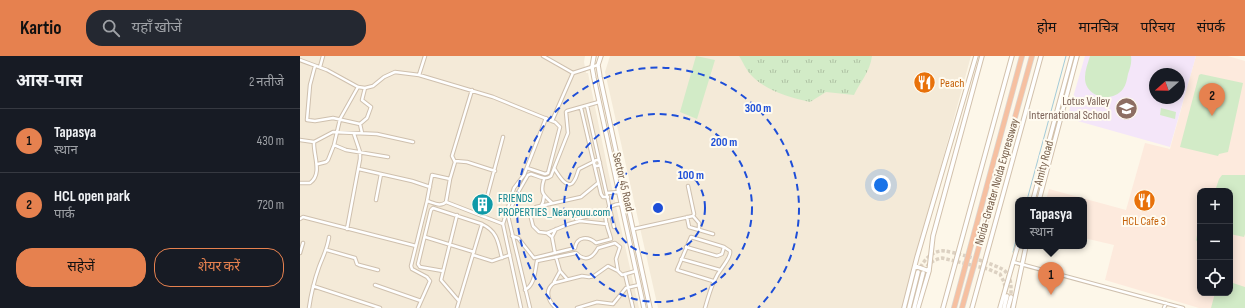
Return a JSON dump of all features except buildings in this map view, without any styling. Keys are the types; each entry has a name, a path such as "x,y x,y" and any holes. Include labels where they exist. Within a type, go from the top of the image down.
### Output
{"highway":[{"name":"Noida-Greater Noida Expressway","path":"954,308 1022,56"},
{"name":"Noida-Greater Noida Expressway","path":"962,308 1032,56"}],"street":[{"path":"320,67 322,56"},
{"path":"419,75 425,56"},
{"path":"543,56 573,73 598,65"},
{"name":"Sector 45 Road","path":"594,56 592,67 644,308"},
{"name":"Sector 45 Road","path":"601,56 598,65 600,77 650,308"},
{"path":"904,308 976,56"},
{"path":"918,308 929,271 933,236 982,56"},
{"path":"943,308 1012,56"},
{"path":"972,308 1041,56"},
{"name":"Amity Road","path":"1034,197 1072,56"},
{"path":"1040,197 1077,56"},
{"path":"300,60 338,75 358,87 365,88 373,86 384,77 395,72 419,75 514,104 555,122 560,126 548,173 545,174 527,168"},
{"path":"315,66 310,85 307,120 315,121 328,118 340,119 360,124"},
{"path":"552,121 573,73"},
{"path":"318,164 326,162 334,145 340,119 358,87"},
{"path":"360,124 367,118 370,108 370,106 362,100 365,88"},
{"path":"428,201 438,205 442,205 446,202 450,178 455,161 452,156 472,90"},
{"path":"530,308 508,216 518,191 530,174 544,179 548,179 551,176 568,132 566,112 599,102"},
{"path":"587,106 614,227"},
{"path":"581,108 600,194 604,197 618,192"},
{"path":"521,308 503,224 514,188 524,175 546,118"},
{"path":"360,124 362,133"},
{"path":"300,140 314,142 328,134 337,132 354,134 380,134 413,142"},
{"path":"347,229 360,152 354,134"},
{"path":"482,216 503,138"},
{"path":"300,183 306,184 313,181 318,164 314,153 314,142"},
{"path":"334,145 346,150 388,157"},
{"path":"554,168 565,183 572,184 579,169 594,163 596,160 600,163"},
{"path":"455,161 467,162 495,171"},
{"path":"358,169 430,187"},
{"path":"376,200 381,174"},
{"path":"418,308 430,281 427,277 412,270 411,266 428,201 432,175 450,178"},
{"path":"544,179 541,189 544,196 552,203"},
{"path":"598,183 581,197 536,207 530,214 531,219 533,226 539,232 547,233 580,221 607,224"},
{"path":"688,186 694,214 693,216 699,223 700,229"},
{"path":"540,206 543,202 544,196"},
{"path":"446,202 503,224"},
{"path":"512,236 518,238 534,258 575,248 576,243 581,239 588,238 596,243 611,239 605,217 606,212 610,206 621,204"},
{"path":"443,271 419,266 431,210 433,208 457,215 490,228 494,232 502,258"},
{"path":"576,219 606,212"},
{"path":"457,215 441,280 442,284 460,301"},
{"path":"634,229 693,216"},
{"path":"300,219 303,217 416,246"},
{"path":"687,217 689,227 713,234"},
{"path":"457,308 482,224"},
{"path":"555,253 552,237 556,229"},
{"path":"547,233 552,237"},
{"path":"309,308 313,286 319,267 327,250 329,237"},
{"path":"425,237 450,244 492,261 510,255"},
{"path":"705,308 713,281 731,254 729,249 692,237 690,238 677,268 678,271 713,281"},
{"path":"300,253 303,243"},
{"path":"525,290 530,287 536,269 536,262 576,253 584,258 590,257 598,248 615,243 620,246 616,259 618,271"},
{"path":"686,247 717,256 722,254 724,248"},
{"path":"1000,308 1017,249"},
{"path":"1013,308 1025,249"},
{"path":"327,250 355,258 359,266 378,270"},
{"path":"556,257 560,272 567,280"},
{"path":"681,259 720,270"},
{"path":"1013,262 1183,308"},
{"path":"554,283 582,276 594,276 608,266 618,271 622,275 636,271"},
{"path":"915,266 929,271"},
{"path":"556,308 547,296 550,285 554,283 560,272"},
{"path":"909,308 918,272"},
{"path":"914,308 923,273"},
{"path":"626,274 633,308"},
{"path":"375,285 421,301"},
{"path":"578,308 597,302 613,304 625,289 639,285"},
{"path":"313,286 380,308"},
{"path":"1004,308 1009,297 1008,308"},
{"path":"1164,308 1166,303"}],"shaded area":[{"path":"300,56 585,56 584,62 586,73 588,73 639,308 300,308"},
{"path":"610,56 971,56 902,308 658,308 605,72"},
{"name":"Lotus Valley International School","path":"1085,56 1196,56 1185,94 1185,68 1149,68 1149,104 1182,104 1170,147 1067,118"},
{"path":"1196,56 1228,56 1245,61 1245,308 1199,308 1105,280 1114,245 1087,239 1087,199 1126,210 1145,143 1170,149 1183,104 1185,104 1185,95"},
{"path":"1049,189 1078,197 1047,197"}],"green space":[{"path":"696,56 715,60 697,119 680,112"},
{"path":"739,56 872,56 867,72 854,95 826,92 810,102 786,95 757,81 749,73"},
{"path":"1090,56 1131,56 1131,65 1126,84 1118,94 1106,97 1100,96 1094,94 1089,89 1086,84 1085,77"},
{"path":"1201,74 1243,83 1228,152 1219,154 1218,156 1180,147 1199,75"},
{"path":"1161,108 1176,112 1175,119 1160,115"},
{"path":"1222,175 1245,175 1244,237 1233,235 1233,188 1216,188"},
{"path":"1233,283 1245,287 1245,308 1211,308 1214,296 1233,296"}],"water":[{"path":"1213,90 1218,93 1219,98 1216,103 1211,104 1205,100 1205,95 1208,91"}],"waterway":[{"path":"1028,197 1066,56"},
{"path":"1013,252 1015,244"}],"tunnel":[{"path":"918,272 926,259 936,252 945,251 962,255 993,265 1005,271 1010,280 1011,297"},
{"path":"924,271 932,262 942,258 988,269 1000,274 1004,282 1007,296"}],"place":[{"name":"Peach","path":"925,83"},
{"name":"Lotus Valley International School","path":"1126,108"},
{"name":"HCL open park","path":"1212,116"},
{"name":"HCL Cafe 3","path":"1144,200"},
{"name":"FRIENDS PROPERTIES_Nearyouu.com","path":"483,205"},
{"name":"Tapasya","path":"1051,295"}]}
